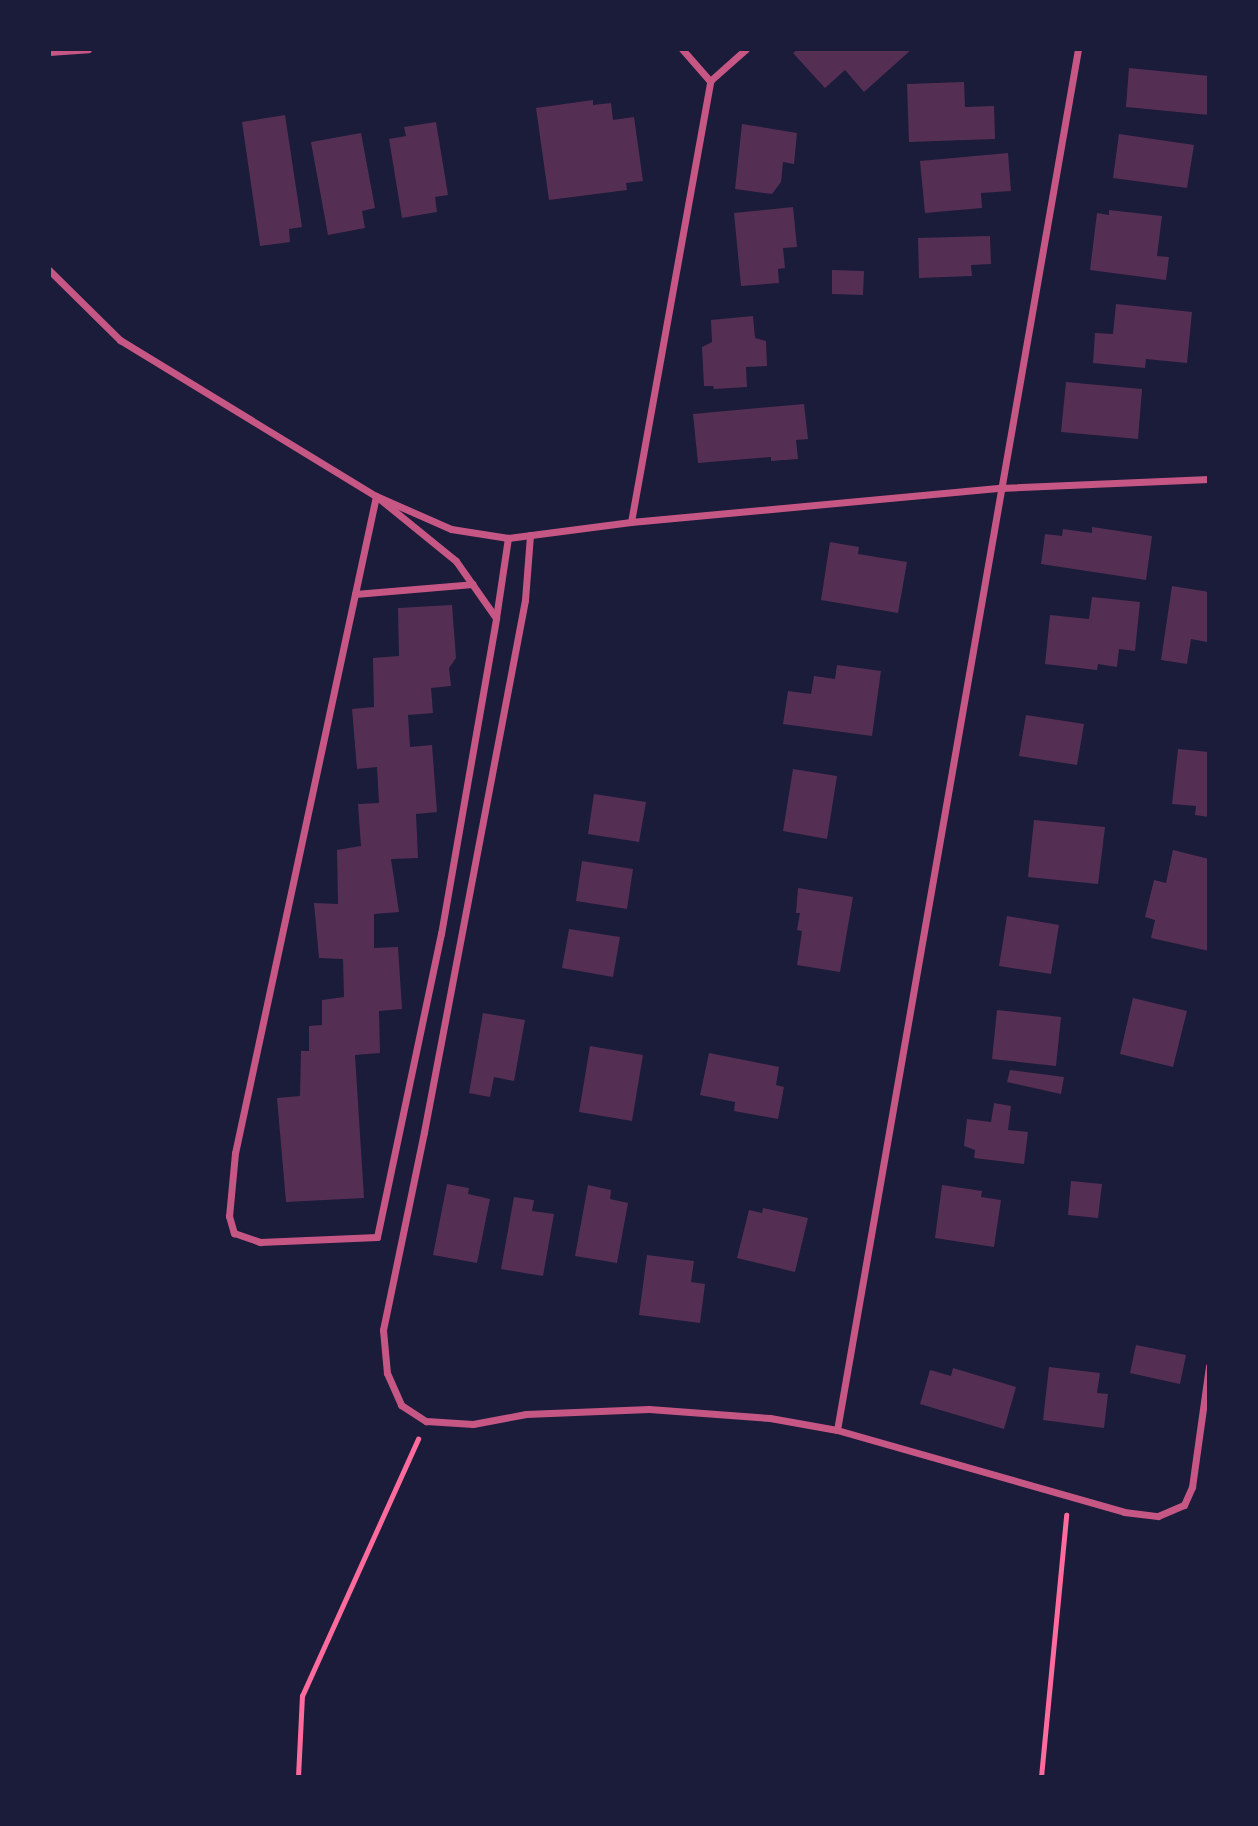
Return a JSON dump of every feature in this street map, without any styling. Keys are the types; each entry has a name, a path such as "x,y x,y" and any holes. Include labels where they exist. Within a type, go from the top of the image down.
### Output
{"street":[{"path":"49,52 85,49"},
{"path":"682,49 710,81"},
{"path":"631,522 710,81 746,49"},
{"path":"837,1430 1078,49"},
{"path":"49,270 120,340 376,496 451,529 508,538 631,522 1000,488 1209,479"},
{"path":"376,496 456,561 496,618"},
{"path":"376,496 235,1153 229,1216 234,1233 260,1242 377,1237 441,934 508,538"},
{"path":"530,535 523,614 383,1330 387,1373 401,1405 426,1421 473,1424 526,1414 649,1409 770,1418 837,1430 1124,1512 1158,1516 1184,1505 1192,1487 1209,1366"},
{"path":"355,594 473,584"}],"path":[{"path":"298,1777 302,1696 426,1421"},
{"path":"1041,1777 1068,1496"}],"building":[{"path":"798,49 912,49 864,92 845,70 825,88 793,53"},
{"path":"1129,68 1209,76 1209,115 1126,107"},
{"path":"964,82 965,107 994,106 995,139 909,142 907,84"},
{"path":"593,100 593,105 611,103 613,120 634,117 643,181 626,183 627,190 549,200 536,108"},
{"path":"285,115 302,227 289,229 290,242 260,246 242,122"},
{"path":"436,122 448,195 435,197 437,212 402,218 389,139 406,136 404,127"},
{"path":"742,124 797,133 794,164 783,162 781,182 772,194 735,189"},
{"path":"361,133 375,208 362,211 365,228 328,235 311,142"},
{"path":"1119,134 1194,145 1187,188 1113,178"},
{"path":"1008,153 1011,191 981,193 982,208 925,213 920,161"},
{"path":"793,207 797,247 783,248 785,268 778,269 779,283 741,286 734,213"},
{"path":"1109,210 1162,216 1157,256 1169,257 1166,280 1090,270 1097,213 1109,215"},
{"path":"990,236 991,264 971,265 972,276 919,278 918,238"},
{"path":"832,270 864,271 863,295 832,294"},
{"path":"1116,304 1192,312 1187,363 1146,359 1145,368 1093,363 1095,333 1113,334"},
{"path":"753,316 755,338 766,341 767,366 746,367 747,387 714,389 713,386 704,386 702,347 712,342 711,320"},
{"path":"1066,382 1142,389 1138,439 1061,432"},
{"path":"804,404 808,439 796,440 798,459 771,461 771,457 698,463 693,414"},
{"path":"1092,527 1152,536 1146,580 1041,564 1045,534 1062,536 1063,529 1092,533"},
{"path":"830,542 859,547 858,554 907,562 898,613 821,600"},
{"path":"1172,586 1209,592 1207,642 1191,639 1187,664 1161,660"},
{"path":"1092,597 1140,602 1135,651 1119,649 1117,667 1098,664 1097,670 1045,664 1050,615 1089,619"},
{"path":"452,605 456,658 449,668 451,686 431,688 433,713 408,715 410,747 432,745 437,812 416,814 418,858 391,859 399,912 374,914 374,948 398,947 402,1009 379,1011 380,1053 355,1055 364,1198 286,1202 277,1098 300,1096 301,1051 309,1051 309,1026 322,1025 322,1000 344,997 343,959 319,958 314,903 338,904 337,850 361,846 358,804 379,803 377,767 357,769 352,709 374,707 373,658 399,656 398,608"},
{"path":"837,665 881,671 872,736 783,724 788,691 811,694 814,676 835,679"},
{"path":"1026,715 1084,724 1077,765 1019,756"},
{"path":"1178,749 1209,752 1209,817 1195,815 1196,806 1172,804"},
{"path":"793,769 837,776 827,839 783,831"},
{"path":"594,794 646,802 639,842 588,834"},
{"path":"1034,820 1105,827 1098,884 1028,877"},
{"path":"1173,850 1209,859 1209,951 1151,938 1155,920 1145,917 1154,880 1166,883"},
{"path":"582,861 633,869 627,909 576,901"},
{"path":"798,888 853,897 840,972 797,965 802,931 797,930 800,913 796,913"},
{"path":"1007,916 1059,925 1051,974 999,966"},
{"path":"569,929 620,937 613,977 562,968"},
{"path":"1133,998 1187,1011 1173,1067 1120,1054"},
{"path":"997,1010 1061,1017 1056,1066 992,1059"},
{"path":"483,1013 525,1020 514,1081 494,1077 490,1097 469,1093"},
{"path":"590,1046 643,1055 632,1121 579,1112"},
{"path":"709,1053 779,1067 776,1085 784,1087 778,1119 734,1111 735,1102 700,1095"},
{"path":"1010,1070 1064,1077 1061,1094 1007,1082"},
{"path":"994,1103 1011,1106 1008,1130 1028,1132 1024,1164 974,1158 975,1150 964,1146 967,1119 991,1122"},
{"path":"1071,1181 1102,1184 1098,1218 1068,1215"},
{"path":"447,1184 469,1188 468,1194 490,1199 477,1263 433,1255"},
{"path":"588,1185 611,1190 610,1199 628,1203 617,1263 575,1256"},
{"path":"942,1185 982,1191 981,1197 1001,1200 994,1247 935,1238"},
{"path":"514,1197 534,1200 532,1211 554,1214 543,1276 501,1269"},
{"path":"763,1208 808,1218 795,1272 737,1258 749,1210 762,1213"},
{"path":"647,1255 694,1261 691,1282 705,1284 700,1323 639,1315"},
{"path":"1136,1345 1186,1355 1180,1384 1130,1373"},
{"path":"1049,1367 1100,1373 1097,1393 1108,1394 1104,1428 1043,1420"},
{"path":"953,1368 1016,1387 1004,1429 920,1404 930,1370 951,1376"}]}
